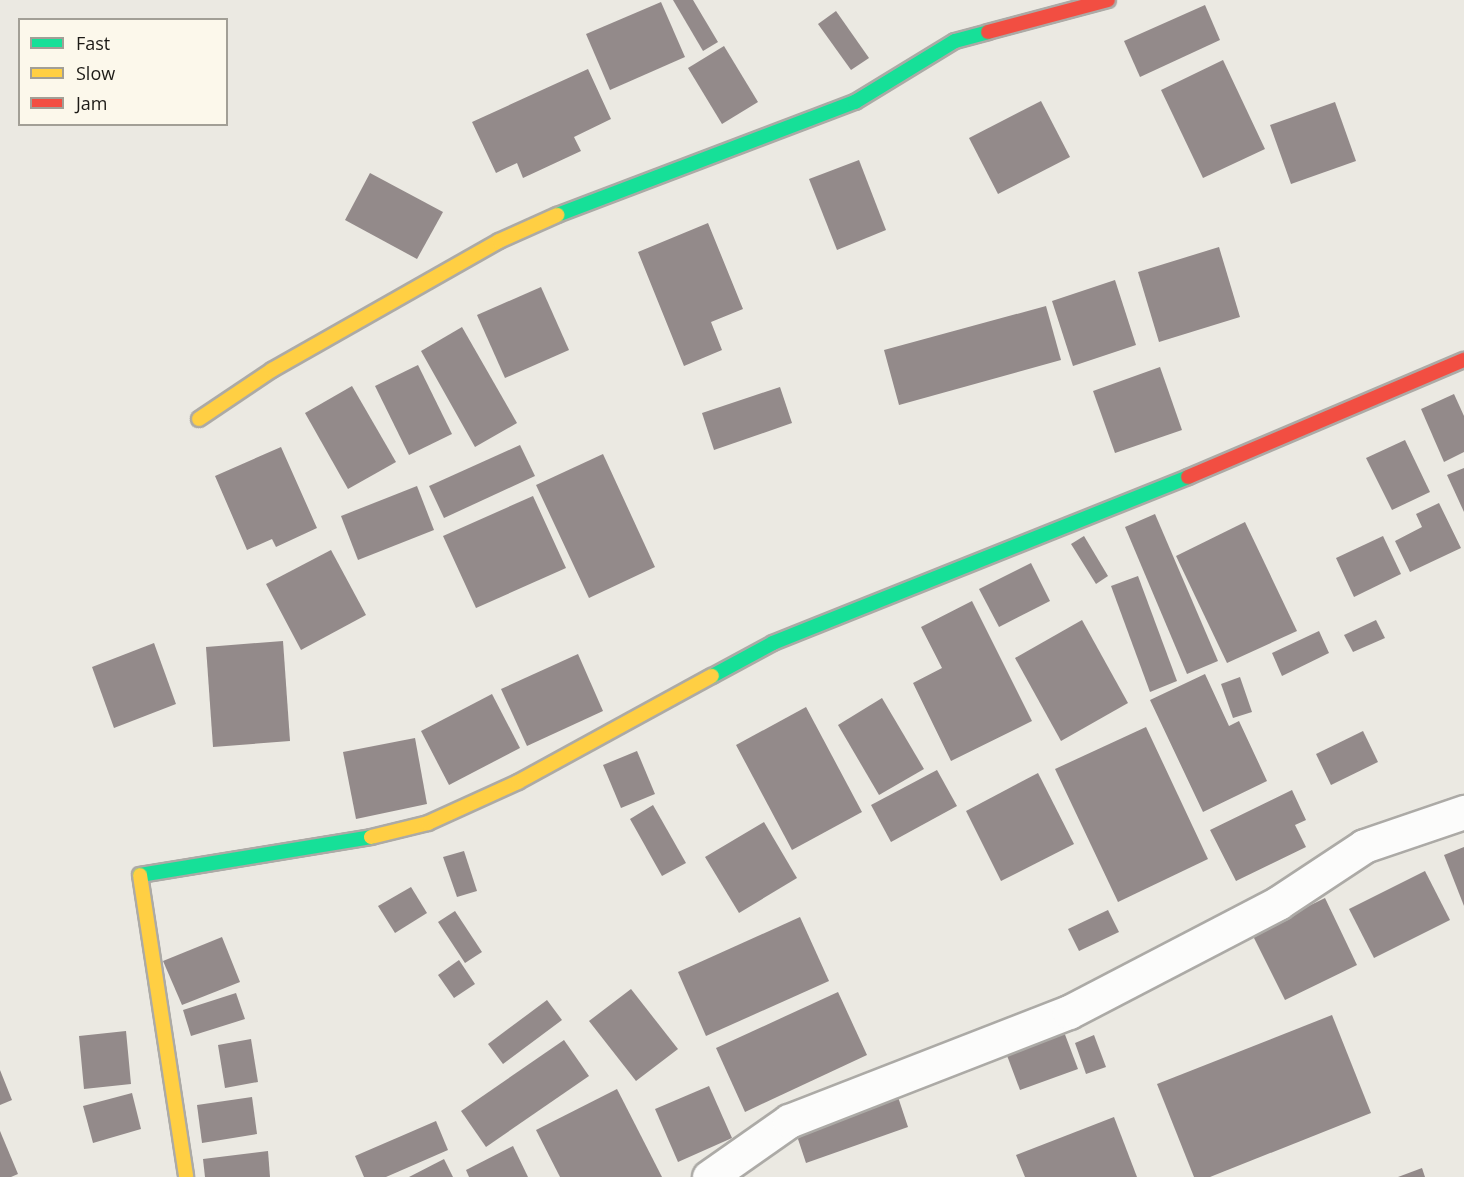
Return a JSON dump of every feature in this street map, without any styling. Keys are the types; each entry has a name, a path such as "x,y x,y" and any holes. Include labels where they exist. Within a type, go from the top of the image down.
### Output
{"street":[{"path":"199,419 272,370 499,241 591,200 855,102 955,41 1108,0"},
{"path":"186,1177 136,876 346,843 428,823 518,782 773,643 1263,447 1464,360"},
{"path":"709,1177 789,1121 1069,1012 1278,903 1365,846 1464,812"}],"building":[{"path":"673,0 693,0 718,42 703,51"},
{"path":"661,2 685,57 610,90 586,34"},
{"path":"1205,5 1220,40 1140,77 1124,41"},
{"path":"836,11 869,58 851,70 818,24"},
{"path":"724,46 758,102 722,124 688,68"},
{"path":"1223,60 1265,149 1203,178 1161,90"},
{"path":"588,69 611,119 574,137 581,151 523,178 517,163 496,173 472,122"},
{"path":"1041,101 1070,157 998,194 969,138"},
{"path":"1335,102 1356,161 1291,184 1270,125"},
{"path":"859,160 886,230 837,250 809,179"},
{"path":"370,173 443,212 417,259 345,220"},
{"path":"708,223 743,309 711,322 722,350 684,366 638,252"},
{"path":"1219,247 1240,317 1159,342 1138,272"},
{"path":"1115,280 1136,345 1073,366 1052,301"},
{"path":"541,287 569,350 505,378 477,315"},
{"path":"1046,306 1061,360 899,405 884,350"},
{"path":"462,327 517,423 475,447 421,351"},
{"path":"418,365 452,434 409,455 375,386"},
{"path":"1160,367 1182,430 1115,453 1093,391"},
{"path":"352,386 396,462 348,489 305,413"},
{"path":"780,387 792,423 714,450 702,413"},
{"path":"1454,394 1464,416 1464,452 1444,462 1421,409"},
{"path":"1405,440 1430,492 1392,510 1366,458"},
{"path":"520,445 535,476 444,518 429,486"},
{"path":"281,447 317,528 276,547 272,539 247,550 215,476"},
{"path":"603,454 655,567 589,598 536,485"},
{"path":"1464,468 1464,512 1447,475"},
{"path":"417,486 434,530 358,560 341,516"},
{"path":"533,496 566,568 476,608 443,536"},
{"path":"1439,503 1461,548 1410,572 1395,541 1422,527 1416,514"},
{"path":"1155,514 1218,661 1187,674 1125,527"},
{"path":"1245,522 1297,631 1227,663 1176,556"},
{"path":"1084,536 1108,576 1096,584 1071,544"},
{"path":"1383,536 1401,574 1354,597 1336,558"},
{"path":"331,550 366,615 301,650 266,584"},
{"path":"1031,563 1050,601 999,627 979,589"},
{"path":"1138,576 1177,681 1150,692 1111,586"},
{"path":"972,601 1032,721 951,761 913,683 942,668 921,627"},
{"path":"1082,620 1128,703 1061,741 1015,658"},
{"path":"1376,620 1385,638 1353,652 1344,635"},
{"path":"1319,631 1329,653 1282,676 1272,653"},
{"path":"283,641 290,741 213,747 206,647"},
{"path":"154,643 176,704 114,728 92,667"},
{"path":"578,654 603,711 527,746 501,689"},
{"path":"1205,674 1229,726 1239,721 1267,781 1203,812 1150,700"},
{"path":"1240,677 1252,712 1233,718 1221,684"},
{"path":"492,694 520,748 449,785 421,731"},
{"path":"882,698 924,769 879,795 838,725"},
{"path":"806,707 862,812 792,850 736,745"},
{"path":"1146,727 1208,859 1118,902 1055,769"},
{"path":"1363,731 1378,762 1331,785 1316,754"},
{"path":"415,738 427,804 356,819 343,752"},
{"path":"637,751 655,794 621,808 603,765"},
{"path":"937,770 957,806 891,842 871,805"},
{"path":"1038,773 1074,844 1001,881 966,811"},
{"path":"1292,790 1306,820 1295,825 1306,847 1236,881 1210,830"},
{"path":"653,805 686,863 662,876 630,819"},
{"path":"764,822 797,878 739,913 705,857"},
{"path":"1464,847 1464,906 1444,855"},
{"path":"464,851 477,891 457,897 443,857"},
{"path":"1425,871 1450,920 1374,958 1349,909"},
{"path":"411,887 427,913 395,933 378,906"},
{"path":"1325,898 1357,965 1285,1000 1252,934"},
{"path":"1108,910 1119,932 1079,951 1068,929"},
{"path":"455,911 482,952 465,963 438,922"},
{"path":"800,917 829,981 706,1036 678,972"},
{"path":"222,937 240,982 182,1005 163,961"},
{"path":"459,960 475,984 454,998 438,975"},
{"path":"631,989 678,1049 636,1081 589,1021"},
{"path":"838,992 867,1055 745,1112 716,1048"},
{"path":"236,993 245,1019 191,1036 183,1010"},
{"path":"547,1000 562,1020 503,1064 488,1044"},
{"path":"1332,1015 1371,1113 1210,1177 1194,1177 1157,1084"},
{"path":"1061,1024 1078,1069 1020,1090 1003,1045"},
{"path":"126,1031 131,1084 84,1089 79,1036"},
{"path":"1094,1035 1106,1067 1086,1074 1075,1043"},
{"path":"251,1039 258,1082 225,1088 218,1045"},
{"path":"564,1040 589,1076 486,1147 461,1111"},
{"path":"0,1070 12,1100 0,1105"},
{"path":"709,1086 732,1138 678,1162 655,1109"},
{"path":"617,1089 662,1177 560,1177 536,1130"},
{"path":"132,1093 141,1129 93,1143 83,1106"},
{"path":"252,1097 257,1134 202,1143 197,1105"},
{"path":"898,1097 908,1127 806,1163 796,1133"},
{"path":"1114,1117 1137,1177 1025,1177 1016,1155"},
{"path":"436,1121 448,1150 386,1177 364,1177 355,1156"},
{"path":"0,1131 18,1174 11,1177 0,1177"},
{"path":"513,1146 528,1177 469,1177 466,1170"},
{"path":"268,1151 270,1177 205,1177 203,1159"},
{"path":"444,1159 453,1177 409,1177"},
{"path":"1422,1168 1425,1177 1398,1177"}],"traffic: fast":[{"path":"557,215 855,102 955,41 988,32"},
{"path":"712,676 773,643 1188,477"},
{"path":"140,875 371,837"}],"traffic: slow":[{"path":"199,419 272,370 499,241 557,215"},
{"path":"371,837 428,823 518,782 712,676"},
{"path":"140,875 186,1177"}],"traffic: jam":[{"path":"988,32 1108,0"},
{"path":"1188,477 1464,360"}]}
